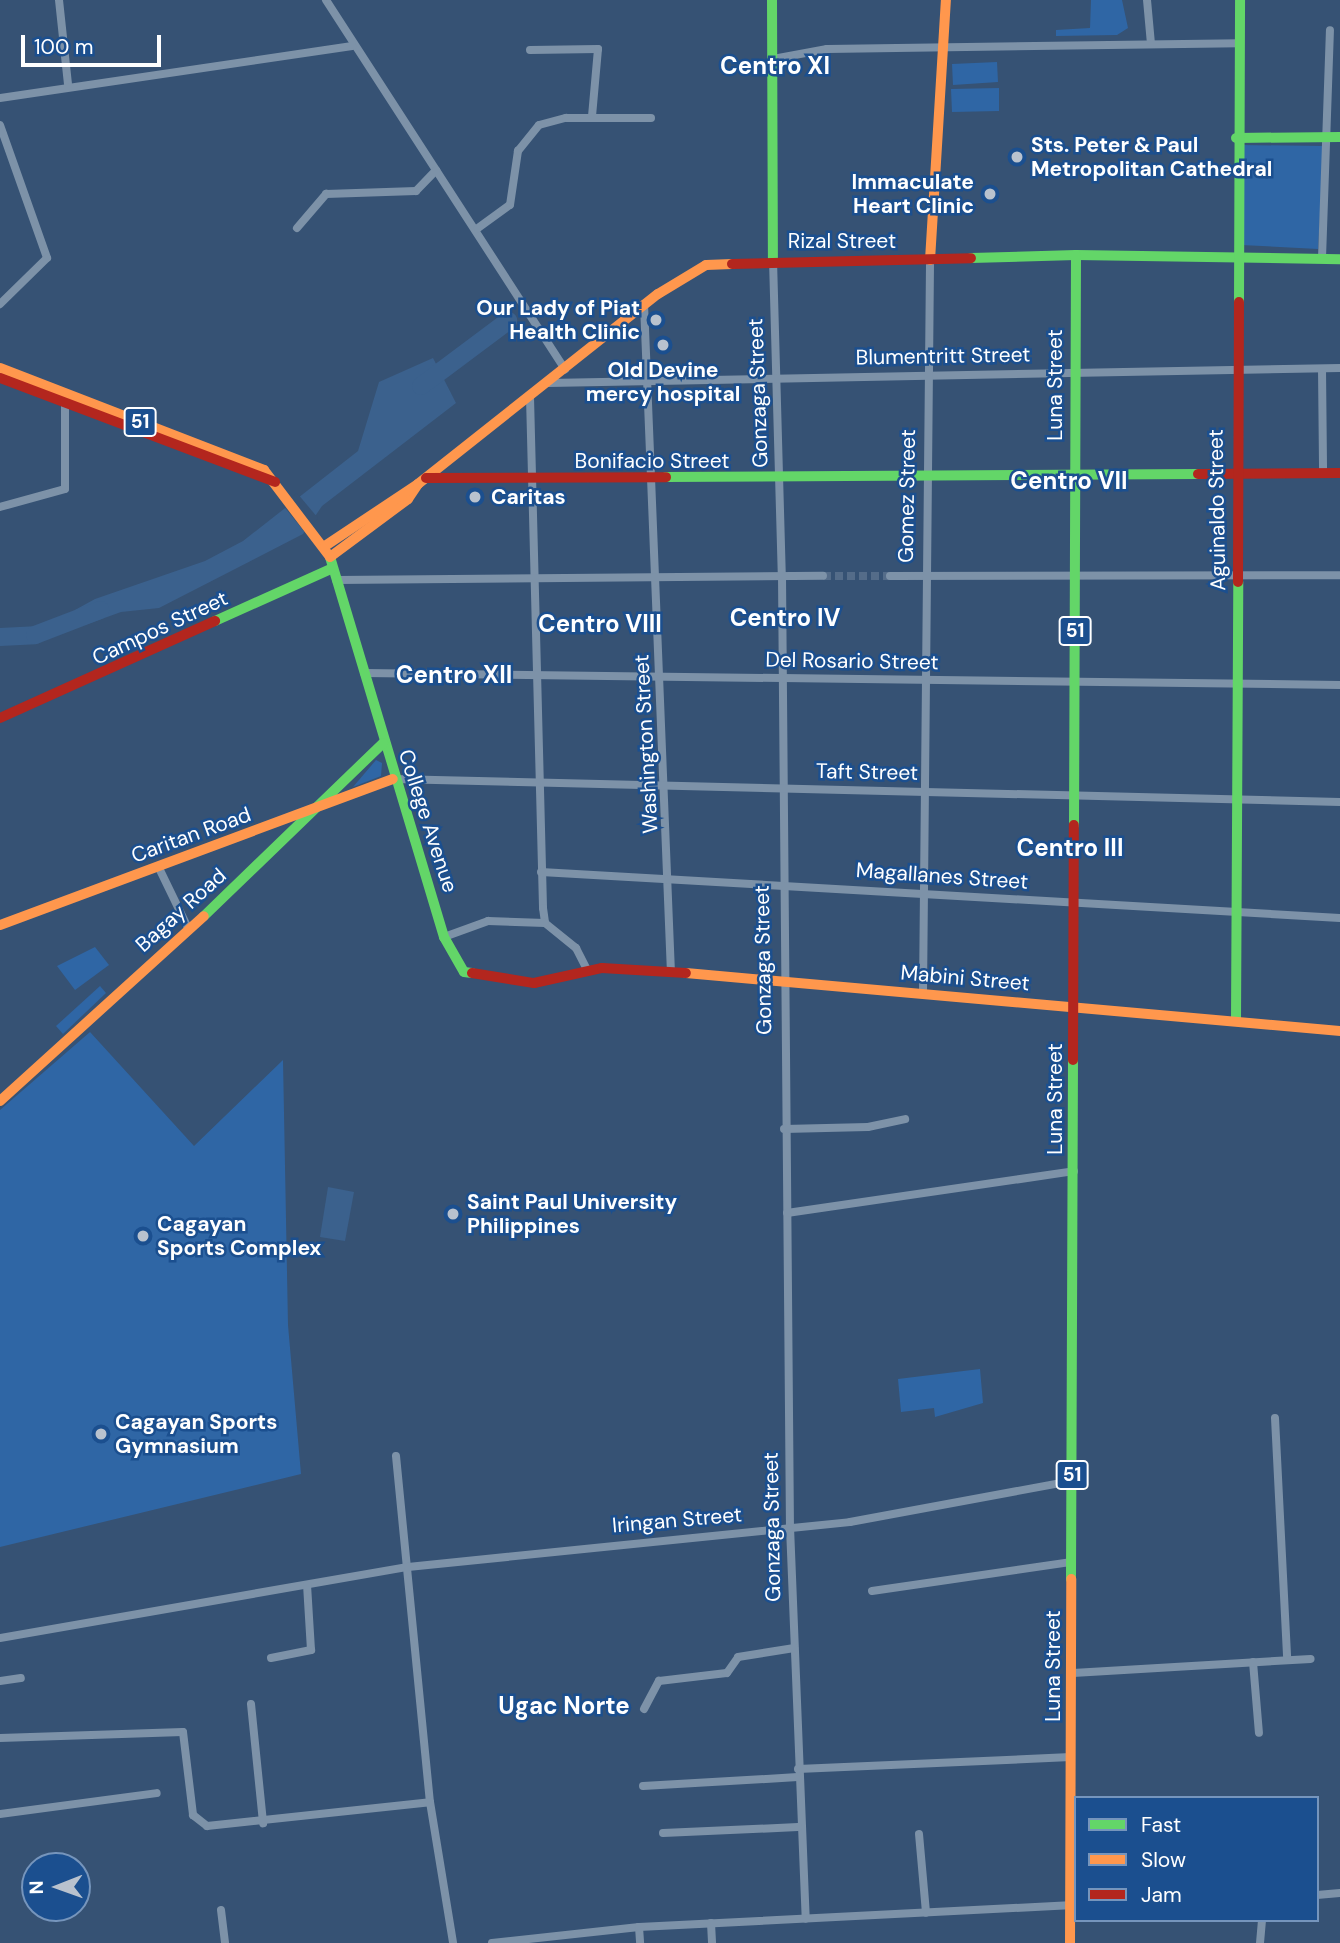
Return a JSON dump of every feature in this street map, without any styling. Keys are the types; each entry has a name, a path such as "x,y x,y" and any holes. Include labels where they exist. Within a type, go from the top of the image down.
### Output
{"main road":[{"name":"Gonzaga Street","path":"772,0 773,260"},
{"name":"Gomez Street","path":"930,260 946,0"},
{"name":"Aguinaldo Street","path":"1236,1020 1235,683 1238,573 1234,369 1240,0"},
{"path":"1236,138 1334,137"},
{"name":"Rizal Street","path":"325,546 422,481 645,304 706,265 773,260 930,260 1076,255 1236,255 1340,259"},
{"name":"Luna Street","path":"1070,1943 1073,1905 1071,1757 1076,255"},
{"name":"51","path":"0,368 264,470 317,534 332,563"},
{"name":"51","path":"0,378 278,486"},
{"name":"Bonifacio Street","path":"422,481 1075,478 1340,473"},
{"name":"Rizal Street","path":"332,563 408,499 422,481"},
{"name":"College Avenue","path":"332,563 393,779 444,937 464,972 534,983 587,970"},
{"name":"Campos Street","path":"0,718 332,563"},
{"name":"Bagay Road","path":"0,1101 315,810 383,743"},
{"name":"Caritan Road","path":"0,925 393,779"},
{"name":"Mabini Street","path":"587,970 784,979 1340,1031"}],"street":[{"path":"59,0 68,85"},
{"path":"326,0 352,46 478,228 565,369"},
{"path":"1147,0 1151,44"},
{"path":"1322,258 1334,137 1330,30"},
{"path":"773,58 810,50 1240,43"},
{"path":"0,98 68,85 352,46"},
{"path":"530,50 598,49 592,117"},
{"path":"478,228 510,205 518,151 539,125 592,117 651,118"},
{"path":"0,125 47,258 0,304"},
{"path":"298,228 326,194 416,191 436,170"},
{"name":"Gonzaga Street","path":"773,260 782,576 781,885 790,1527 798,1827 806,1919"},
{"name":"Gomez Street","path":"923,993 922,680 930,260"},
{"name":"Washington Street","path":"645,304 666,786 671,972"},
{"name":"Blumentritt Street","path":"548,383 648,378 1340,368"},
{"path":"1322,369 1322,473"},
{"path":"530,397 538,673 538,783 545,923"},
{"path":"0,507 65,489 65,405"},
{"path":"890,576 1075,577 1238,573 1340,575"},
{"path":"336,580 823,576"},
{"name":"Del Rosario Street","path":"364,673 538,673 1340,685"},
{"name":"Taft Street","path":"393,779 923,791 1075,798 1340,802"},
{"path":"159,868 188,928"},
{"name":"Magallanes Street","path":"541,872 1340,918"},
{"path":"444,937 488,921 545,923 576,948 587,970"},
{"path":"784,1129 868,1127 905,1119"},
{"path":"787,1213 1074,1171"},
{"path":"1275,1418 1287,1659"},
{"path":"396,1456 430,1802 453,1943"},
{"name":"Iringan Street","path":"0,1638 408,1567 790,1527 1072,1481"},
{"path":"873,1591 1072,1562"},
{"path":"271,1658 311,1650 307,1585"},
{"path":"644,1709 659,1681 727,1673 738,1657 794,1648"},
{"path":"1073,1673 1311,1659"},
{"path":"1253,1662 1259,1732"},
{"path":"0,1681 21,1678"},
{"path":"251,1704 263,1824"},
{"path":"0,1738 178,1730 198,1823 263,1824 430,1802"},
{"path":"643,1786 798,1773 1071,1757"},
{"path":"0,1814 157,1793"},
{"path":"663,1833 798,1827"},
{"path":"919,1834 926,1913"},
{"path":"1319,1895 1340,1893"},
{"path":"492,1943 639,1927 1073,1905"},
{"path":"221,1910 225,1943"},
{"path":"1260,1943 1262,1922"},
{"path":"711,1923 712,1943"},
{"path":"639,1927 640,1943"}],"shaded area":[{"path":"1091,0 1122,0 1128,28 1117,35 1056,36 1056,30 1090,28"},
{"path":"997,62 998,82 953,85 952,64"},
{"path":"999,88 999,111 952,112 951,89"},
{"path":"1240,145 1324,146 1318,249 1241,245"},
{"path":"433,358 456,403 322,506 303,534 159,608 121,612 85,625 75,610 95,599 205,561 243,541 358,451 379,382"},
{"path":"376,760 382,763 381,776 353,787"},
{"path":"95,947 109,965 75,990 57,966"},
{"path":"100,986 106,993 63,1034 56,1026"},
{"name":"Cagayan Sports Complex","path":"90,1032 194,1146 283,1060 288,1325 301,1474 0,1547 0,1110"},
{"path":"328,1187 354,1192 345,1241 320,1237"},
{"path":"980,1369 983,1403 935,1417 934,1408 901,1412 898,1379"}],"pier":[{"path":"297,493 318,518 307,535 282,504"}],"waterway":[{"path":"421,386 508,321"},
{"path":"0,637 35,635 100,610"}],"tunnel":[{"path":"823,576 890,576"}],"traffic: fast":[{"path":"772,0 773,260"},
{"path":"1239,302 1240,0"},
{"path":"1236,138 1340,137"},
{"path":"1076,255 1340,259"},
{"path":"971,258 1076,255 1074,825"},
{"path":"666,477 1198,474"},
{"path":"330,557 444,937 464,972 472,973"},
{"path":"215,621 333,568"},
{"path":"1236,1020 1238,582"},
{"path":"204,916 383,743"},
{"path":"1071,1579 1073,1060"}],"traffic: slow":[{"path":"930,260 946,0"},
{"path":"325,546 418,484 658,294 706,265 732,264"},
{"path":"0,368 264,470 330,557 408,499 418,484"},
{"path":"0,925 393,779"},
{"path":"0,1101 204,916"},
{"path":"686,973 1340,1031"},
{"path":"1070,1943 1071,1579"}],"traffic: jam":[{"path":"732,264 971,258"},
{"path":"1238,582 1239,302"},
{"path":"0,378 275,482"},
{"path":"1198,474 1340,473"},
{"path":"426,478 666,477"},
{"path":"0,718 215,621"},
{"path":"1073,1060 1074,825"},
{"path":"472,973 534,983 602,968 686,973"}],"place":[{"name":"Sts. Peter & Paul Metropolitan Cathedral","path":"1017,157"},
{"name":"Immaculate Heart Clinic","path":"990,194"},
{"name":"Our Lady of Piat Health Clinic","path":"656,320"},
{"name":"Old Devine mercy hospital","path":"663,345"},
{"name":"Caritas","path":"475,497"},
{"name":"Saint Paul University Philippines","path":"453,1214"},
{"name":"Cagayan Sports Complex","path":"143,1236"},
{"name":"Cagayan Sports Gymnasium","path":"101,1434"}],"district":[{"name":"Centro XI","path":"775,66"},
{"name":"Centro VII","path":"1069,481"},
{"name":"Centro IV","path":"785,618"},
{"name":"Centro VIII","path":"600,624"},
{"name":"Centro XII","path":"454,675"},
{"name":"Centro III","path":"1070,848"},
{"name":"Ugac Norte","path":"564,1706"}]}
